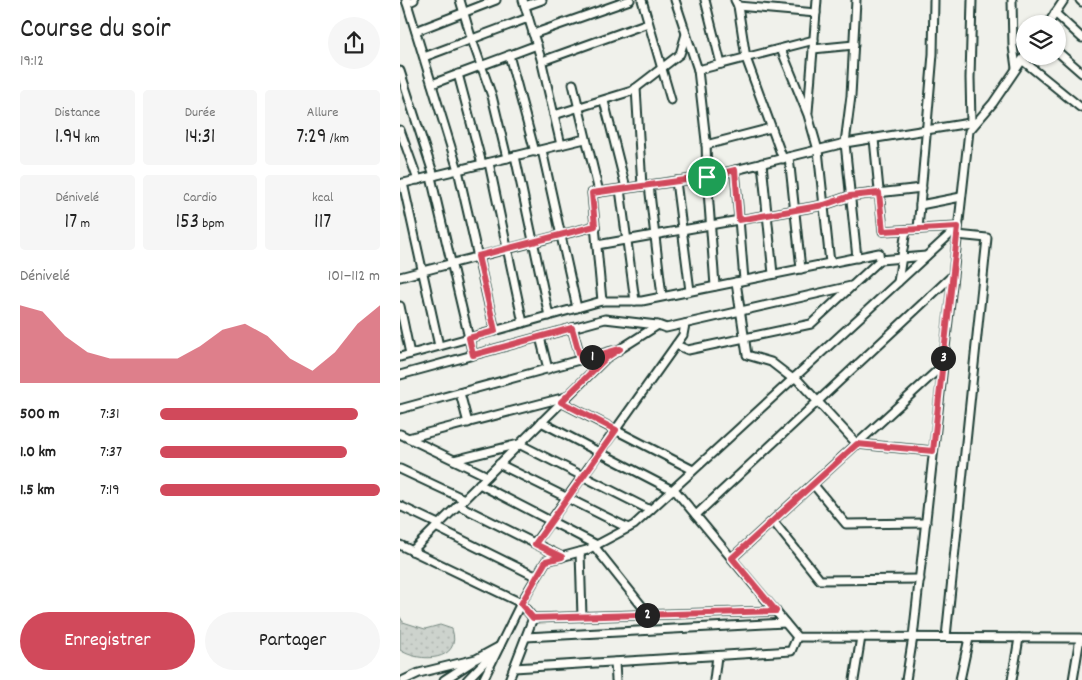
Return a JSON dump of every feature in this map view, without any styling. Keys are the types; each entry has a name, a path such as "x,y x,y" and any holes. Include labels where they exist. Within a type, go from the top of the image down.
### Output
{"street":[{"path":"460,0 511,157 550,316"},
{"path":"416,31 496,0"},
{"path":"542,0 524,3 542,61 561,145"},
{"path":"534,34 630,0"},
{"path":"642,0 671,100"},
{"path":"675,0 698,70 706,145 715,286"},
{"path":"705,0 722,64"},
{"path":"808,115 817,0"},
{"path":"856,0 851,96 845,143 857,258"},
{"path":"918,229 933,54 934,0"},
{"path":"972,0 970,78 973,123"},
{"path":"1012,0 1013,46 1016,68"},
{"path":"1064,0 1055,13 1082,38"},
{"path":"409,1 416,31 458,170 495,331"},
{"path":"802,269 786,158 772,128 746,58 736,3 816,13"},
{"path":"424,57 528,18"},
{"path":"542,61 648,23"},
{"path":"554,116 632,91 680,54 686,34"},
{"path":"698,70 814,40"},
{"path":"432,84 537,45"},
{"path":"813,48 854,46"},
{"path":"782,48 808,115 818,150 830,263"},
{"path":"509,55 538,151 577,308"},
{"path":"1066,59 1082,73"},
{"path":"906,680 920,579 969,131 973,123 993,103 1018,65"},
{"path":"1032,65 1080,107"},
{"path":"400,71 433,176 473,355"},
{"path":"458,74 485,164 507,249 523,323"},
{"path":"573,84 599,192"},
{"path":"636,88 646,186 655,235 662,296"},
{"path":"604,101 623,189 635,301"},
{"path":"602,302 592,193 707,177 845,143 973,123"},
{"path":"706,145 772,128"},
{"path":"400,130 418,180"},
{"path":"874,139 883,231 958,227"},
{"path":"439,346 402,184 586,140"},
{"path":"762,164 773,274"},
{"path":"735,170 744,280"},
{"path":"676,181 690,291"},
{"path":"597,245 824,205 850,196 922,188"},
{"path":"920,205 961,197"},
{"path":"400,276 595,226"},
{"path":"483,680 521,604 546,561 595,546 634,525 958,227"},
{"path":"898,282 906,230"},
{"path":"946,638 987,238 957,235"},
{"path":"400,357 602,302 635,301 879,253 880,260"},
{"path":"676,345 688,350 811,324 880,260 926,256"},
{"path":"696,515 952,276"},
{"path":"736,282 747,356 771,362 794,378 857,444 933,451"},
{"path":"400,375 605,319 658,325 666,328 851,286"},
{"path":"400,306 410,354"},
{"path":"535,544 683,336 685,324"},
{"path":"412,551 606,358 658,325"},
{"path":"572,328 581,360"},
{"path":"540,336 548,368"},
{"path":"400,409 620,349"},
{"path":"732,558 942,366"},
{"path":"460,393 468,423"},
{"path":"408,438 564,400 616,430 693,470"},
{"path":"541,422 673,489 797,637 1080,638 1073,680"},
{"path":"400,434 487,476"},
{"path":"454,460 519,444 650,510"},
{"path":"499,464 628,528"},
{"path":"400,469 464,499"},
{"path":"479,484 595,546 649,615"},
{"path":"813,484 846,524 926,523"},
{"path":"400,506 537,577"},
{"path":"458,506 562,557"},
{"path":"773,521 820,580 920,579"},
{"path":"400,545 521,604 533,618"},
{"path":"580,552 582,617"},
{"path":"533,618 776,611"},
{"path":"509,680 533,618"},
{"path":"526,637 785,623"},
{"path":"514,668 791,651 797,637"},
{"path":"854,680 861,637"},
{"path":"960,680 968,638"},
{"path":"1012,680 1019,638"},
{"path":"444,680 500,646"},
{"path":"468,680 500,646"},
{"path":"714,680 716,656"},
{"path":"404,680 418,672 476,659"},
{"path":"615,662 616,680"}],"shaded area":[{"path":"400,617 403,622 425,629 440,625 452,629 454,640 451,648 445,654 428,658 418,657 400,650"}],"route":[{"path":"735,170 739,220 824,205 850,196 879,193 883,231 958,227 933,451 857,444 732,558 776,611 533,618 521,604 546,561 562,557 535,544 616,430 561,402 606,358 620,349 581,360 572,328 473,355 469,338 495,331 478,256 595,226 592,193 707,177 735,170"}]}
